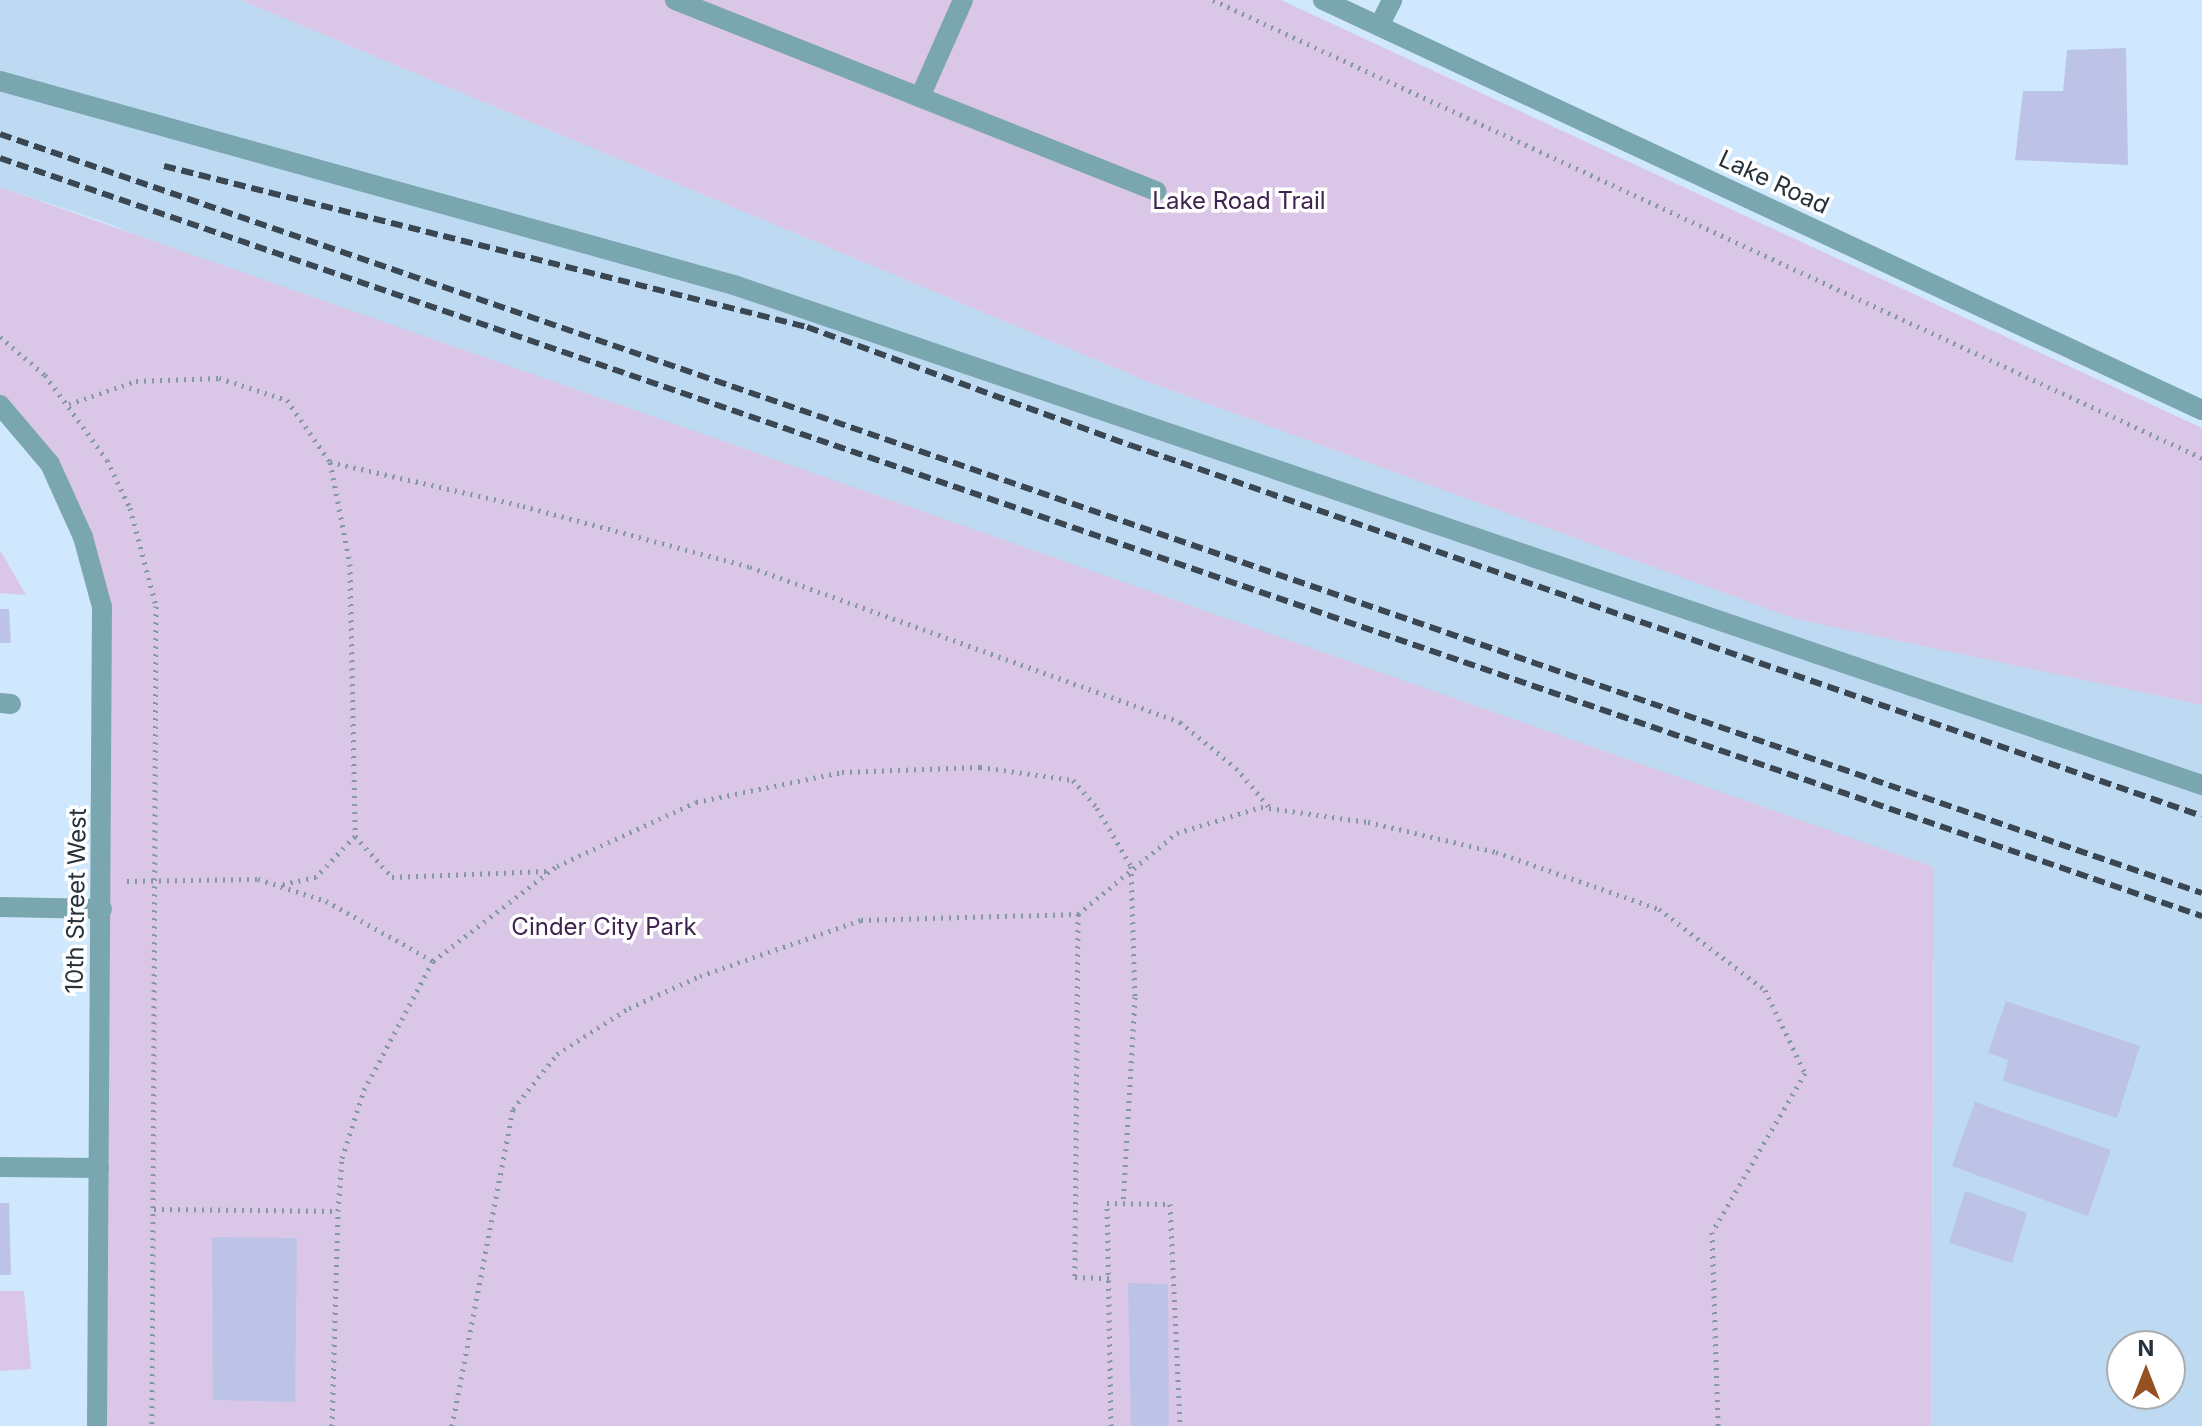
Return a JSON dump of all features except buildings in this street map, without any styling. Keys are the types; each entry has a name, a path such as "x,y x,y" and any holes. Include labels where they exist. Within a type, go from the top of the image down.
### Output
{"street":[{"path":"675,0 1156,191"},
{"path":"920,97 963,0"},
{"name":"Lake Road","path":"1323,0 2202,410"},
{"path":"1379,26 1392,0"},
{"path":"0,81 777,299 2202,785"},
{"name":"10th Street West","path":"0,405 50,464 95,572 104,638 97,1426"},
{"path":"0,907 102,909"},
{"path":"0,1167 99,1168"}],"path":[{"path":"1213,0 2202,458"},
{"path":"0,337 69,404 107,460 130,508 156,606 152,1426"},
{"path":"69,404 136,381 219,378 287,400 330,462 350,564 355,836 392,877 550,871"},
{"path":"330,462 523,506 750,567 1180,722 1236,768 1270,808"},
{"path":"332,1426 342,1158 364,1090 433,961 550,871 696,802 842,772 980,767 1073,780 1097,808 1131,866 1135,997 1123,1203"},
{"path":"452,1426 513,1109 557,1054 629,1008 700,976 861,920 1078,914 1131,866 1177,833 1270,808 1368,822 1496,852 1659,909 1765,990 1805,1073 1712,1232 1718,1426"},
{"path":"278,885 316,877 355,836"},
{"path":"102,883 157,879 258,879 326,901 433,961"},
{"path":"1078,914 1075,1277 1109,1278"},
{"path":"1111,1426 1107,1203 1170,1204 1180,1426"},
{"path":"154,1209 338,1211"}],"shaded area":[{"path":"0,0 241,0 1146,381 1796,618 2202,705 2202,1426 1931,1426 1934,960 99,220 0,187"}],"green space":[{"name":"Lake Road Trail","path":"241,0 1281,0 2202,428 2202,705 1796,619 1146,381"},
{"name":"Cinder City Park","path":"0,187 1934,867 1931,1426 97,1426 104,638 68,501 0,408"},
{"path":"0,550 26,595 0,593"},
{"path":"0,1291 24,1291 31,1369 0,1371"}],"railway":[{"path":"0,134 2202,893"},
{"path":"0,158 2202,916"},
{"path":"164,166 807,327 1130,445 2202,816"}]}
